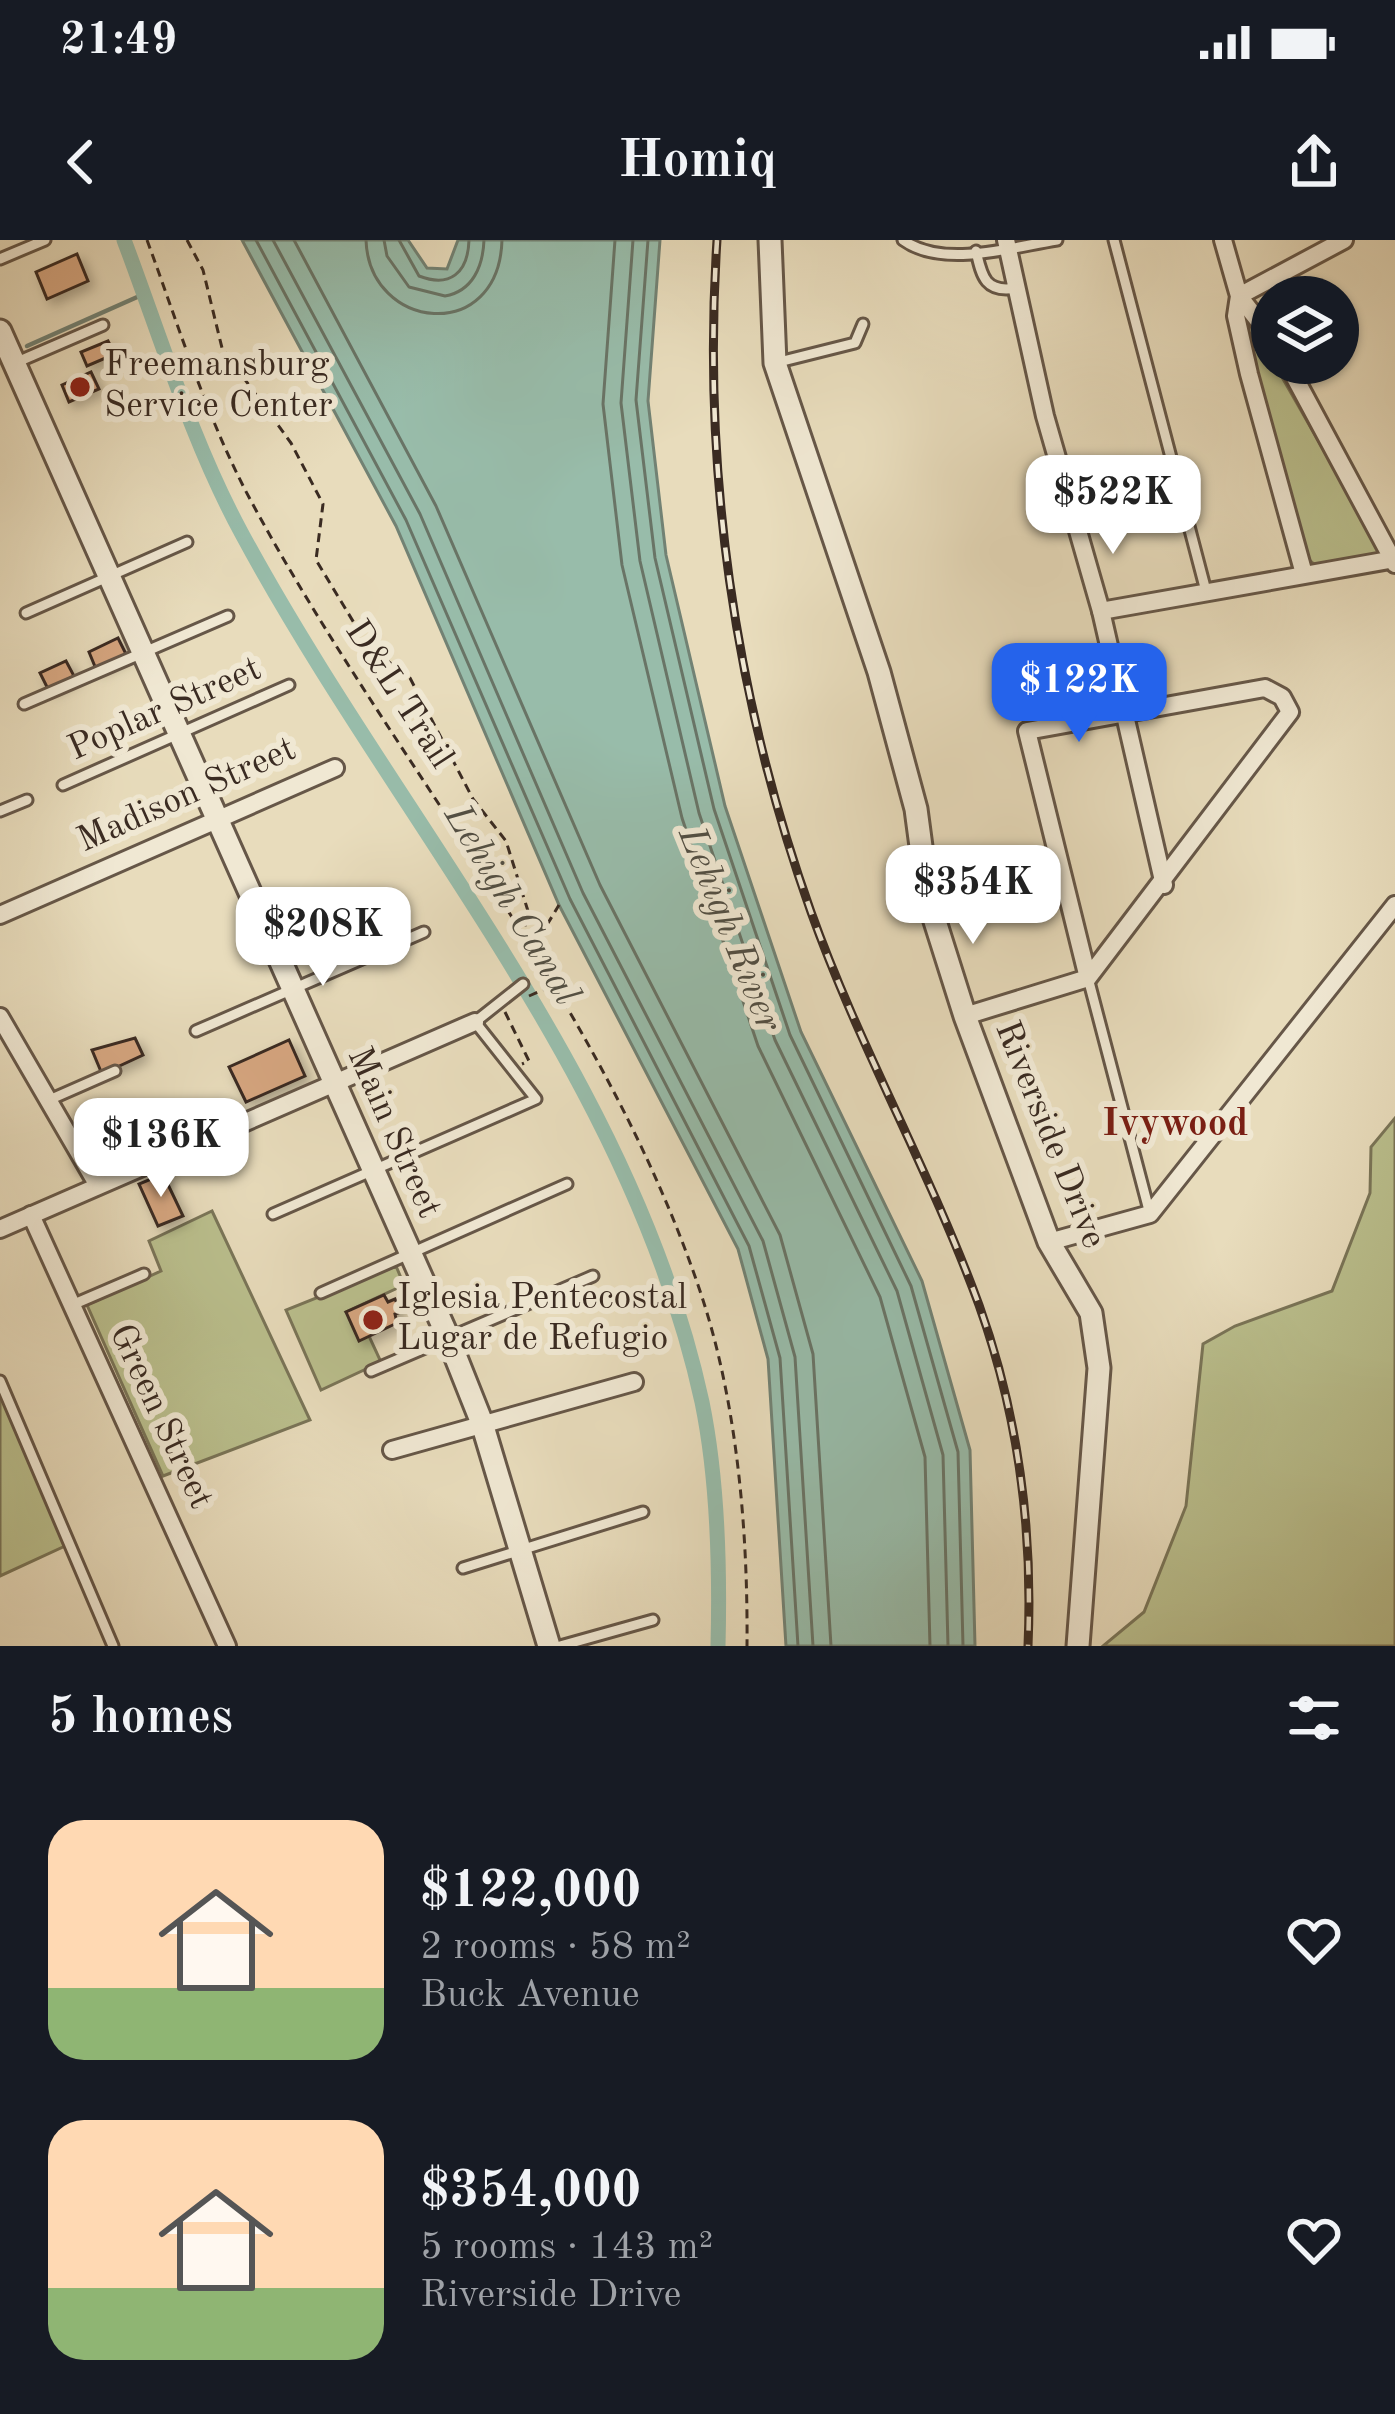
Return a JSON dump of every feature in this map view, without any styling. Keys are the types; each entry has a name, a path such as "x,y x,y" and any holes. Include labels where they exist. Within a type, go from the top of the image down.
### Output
{"street":[{"name":"Riverside Drive","path":"770,240 775,364 875,659 916,808 928,898 965,1016 1049,1242 1090,1313 1099,1368 1078,1646"},
{"path":"1222,240 1239,296 1251,311"},
{"path":"1239,296 1344,240"},
{"path":"1006,244 1045,416 1101,610 1164,885"},
{"path":"1239,296 1236,316 1249,374 1304,574"},
{"name":"Main Street","path":"0,331 7,366 111,576 215,820 447,1335 482,1423 549,1646"},
{"path":"1101,610 1394,561 1298,384"},
{"path":"965,1016 1088,978 1164,885 1290,712 1282,698 1265,688 1028,730 1088,978"},
{"name":"Madison Street","path":"0,915 335,768"},
{"path":"1049,1242 1150,1214 1395,905"},
{"path":"0,1017 97,1184"},
{"path":"0,1229 475,1022"},
{"name":"Green Street","path":"32,1215 227,1646"},
{"path":"392,1450 634,1382"}],"lane":[{"path":"0,259 45,240"},
{"path":"903,240 919,252 976,251 1058,240"},
{"path":"1114,240 1148,385 1206,591"},
{"path":"976,251 985,283 992,289 1016,288"},
{"path":"775,364 855,343 862,324"},
{"path":"7,366 103,326"},
{"path":"26,614 187,542"},
{"path":"24,704 228,616"},
{"name":"Poplar Street","path":"63,784 289,685"},
{"path":"0,811 27,800"},
{"path":"196,1031 424,932"},
{"path":"1088,978 1150,1214"},
{"path":"273,1214 536,1099 475,1022 523,984"},
{"path":"49,1100 115,1071"},
{"path":"321,1293 567,1184"},
{"path":"72,1305 144,1274"},
{"path":"371,1371 593,1276"},
{"path":"0,1381 113,1646"},
{"path":"463,1568 643,1512"},
{"path":"560,1646 653,1620"}],"path":[{"name":"D&L Trail","path":"147,240 249,497 301,588 538,955 636,1141 700,1289 732,1431 747,1646"},
{"path":"187,240 203,271 222,348 291,443 323,504 316,560 368,646 410,678 464,783 506,841 528,911 523,938"},
{"path":"549,987 537,966 545,971 538,955 542,933 559,905"},
{"path":"505,1006 529,1061 509,1070"}],"shaded area":[{"path":"1260,384 1286,384 1379,547 1378,555 1315,565 1308,559"},
{"path":"1395,1118 1395,1646 1103,1646 1144,1612 1186,1506 1203,1344 1235,1326 1332,1291 1370,1193 1371,1147"},
{"path":"212,1211 310,1420 163,1476 87,1305 161,1271 149,1241"},
{"path":"396,1266 404,1285 346,1312 369,1336 381,1362 321,1390 286,1310"},
{"path":"0,1391 65,1546 0,1576"}],"water":[{"name":"Lehigh River","path":"242,240 408,240 427,268 447,269 458,240 660,240 648,401 666,555 725,806 801,1032 922,1281 970,1450 975,1646 786,1646 768,1359 738,1249 559,905 396,526"}],"building":[{"path":"77,254 88,281 47,299 36,272"},
{"path":"108,341 115,354 87,366 81,352"},
{"name":"Freemansburg Service Center","path":"91,372 99,389 69,402 62,385"},
{"path":"118,638 126,654 96,669 89,652"},
{"path":"66,661 74,676 48,689 40,673"},
{"path":"135,1038 143,1055 102,1074 92,1050"},
{"path":"289,1040 305,1076 246,1102 229,1067"},
{"path":"163,1174 183,1216 158,1226 139,1184"},
{"name":"Iglesia Pentecostal Lugar de Refugio","path":"384,1295 388,1302 395,1299 401,1312 395,1314 397,1323 359,1341 346,1312"}],"waterway":[{"name":"Lehigh Canal","path":"124,240 192,426 242,534 303,640 504,953 622,1169 668,1283 702,1402 717,1524 718,1646"},
{"path":"27,346 144,294"}],"railway":[{"path":"717,240 715,411 720,496 743,665 784,830 811,912 960,1255 993,1346 1020,1473 1028,1560 1028,1646"}],"place":[{"name":"Freemansburg Service Center","path":"80,387"},
{"name":"Iglesia Pentecostal Lugar de Refugio","path":"373,1320"}],"district":[{"name":"Ivywood","path":"1175,1124"}]}
